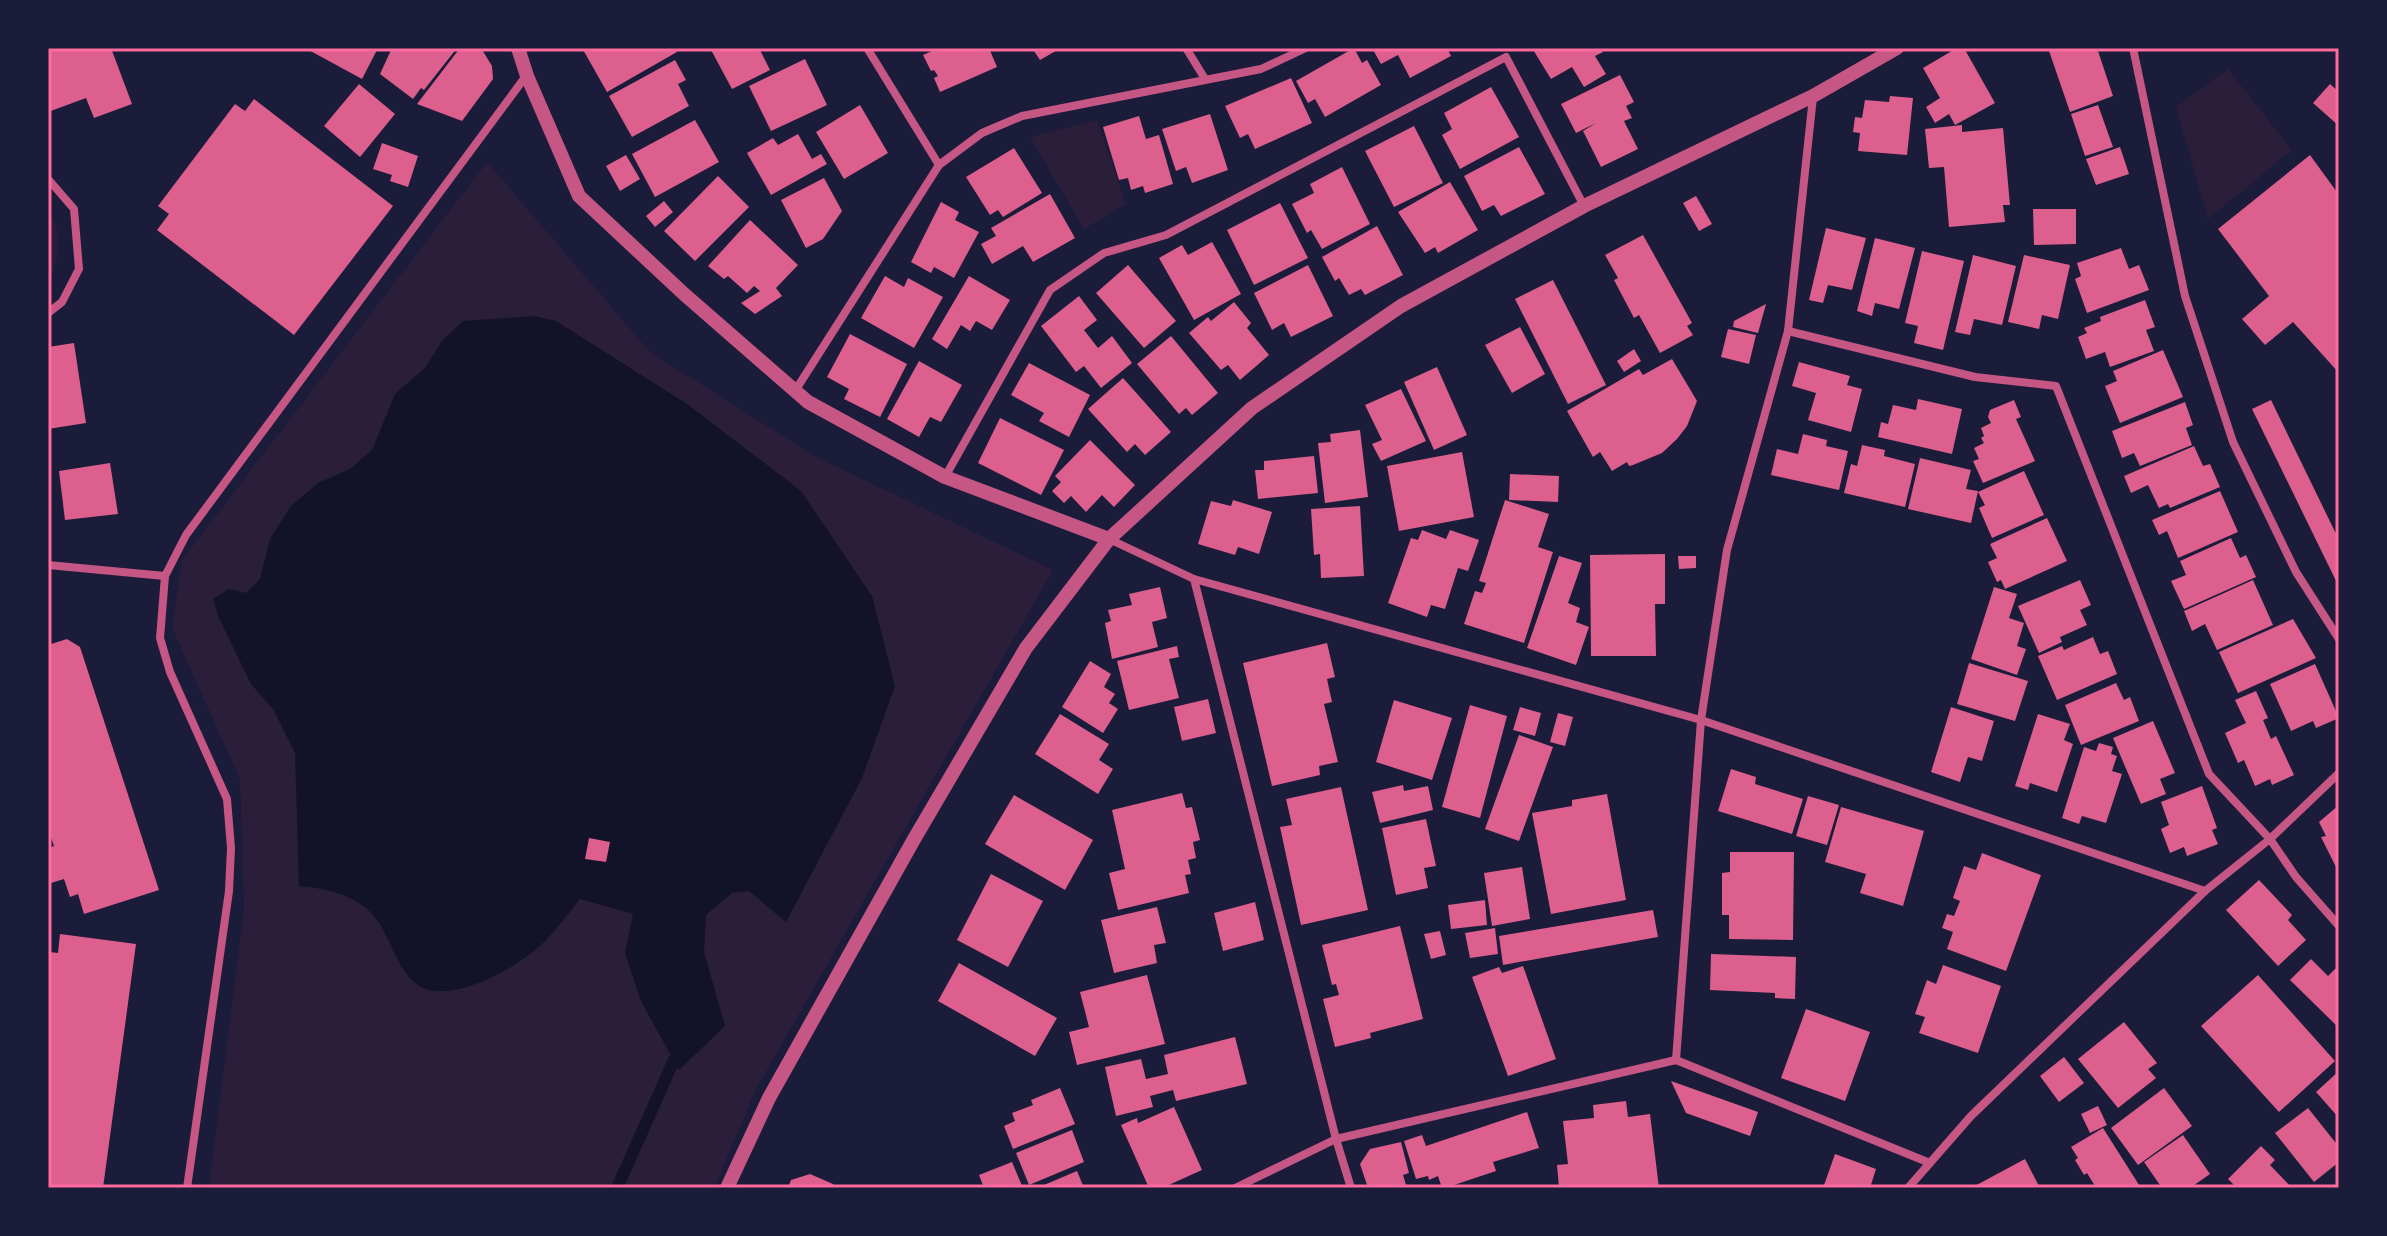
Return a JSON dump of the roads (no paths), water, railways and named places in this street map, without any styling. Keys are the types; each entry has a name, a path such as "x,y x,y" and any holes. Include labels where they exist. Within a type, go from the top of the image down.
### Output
{"street":[{"path":"518,48 579,196 684,294 808,402 945,477 1109,539 1194,579 1701,720 2205,891"},
{"path":"867,48 939,165"},
{"path":"1186,48 1205,79"},
{"path":"795,391 939,165 982,133 1022,116 1261,69 1306,48"},
{"path":"727,1188 769,1098 913,841 1026,648 1109,539 1252,408 1401,306 1584,206 1813,96 1897,48"},
{"path":"2133,48 2185,296 2233,442 2296,572 2339,639"},
{"path":"945,477 1050,290 1104,253 1166,235 1506,57 1584,206"},
{"path":"187,1188 229,891 231,848 227,799 170,672 160,638 165,576 186,535 527,76"},
{"path":"1676,1060 1701,720 1727,550 1788,331 1813,96"},
{"path":"48,179 74,209 79,269 62,302 48,313"},
{"path":"1788,331 1975,377 2056,386 2209,774 2270,839 2296,877 2339,926"},
{"path":"48,565 165,576"},
{"path":"1194,579 1351,1188"},
{"path":"1908,1188 1971,1116 2205,891 2270,839 2339,773"},
{"path":"1235,1188 1336,1139 1676,1060 1930,1163"}],"waterway":[{"path":"617,1188 674,1060"}]}
